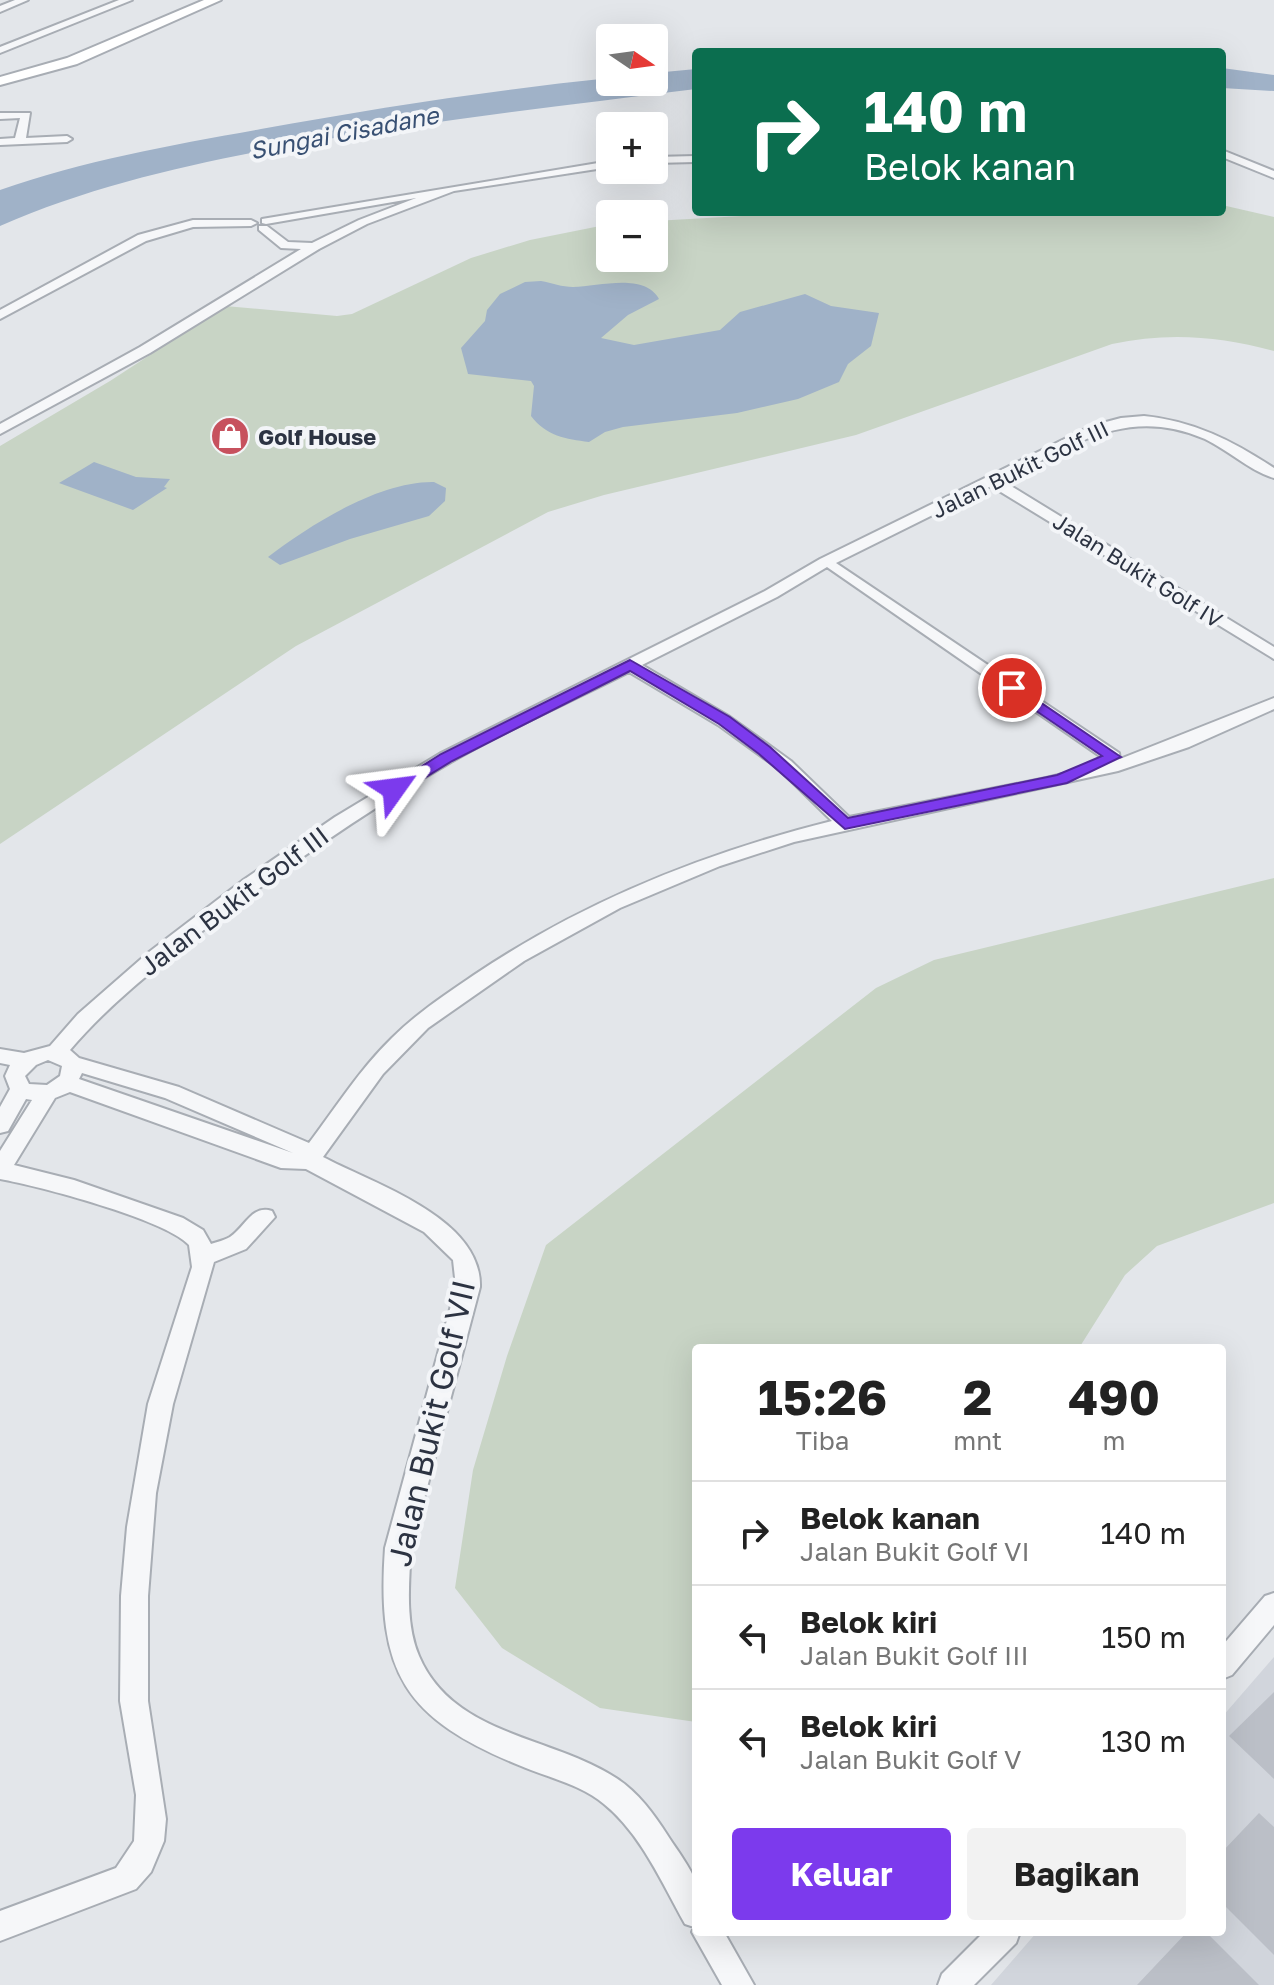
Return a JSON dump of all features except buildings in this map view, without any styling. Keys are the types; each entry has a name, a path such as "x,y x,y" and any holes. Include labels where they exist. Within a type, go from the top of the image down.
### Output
{"main road":[{"path":"0,78 72,61 208,0"}],"street":[{"path":"0,9 23,0"},
{"path":"0,41 100,0 116,5"},
{"path":"0,50 127,0"},
{"path":"0,116 24,115 20,141"},
{"path":"0,142 67,139"},
{"path":"1226,155 1274,175"},
{"path":"668,160 692,159"},
{"path":"0,315 142,238 193,224 260,224 388,198 596,166"},
{"path":"0,430 145,350 315,246 452,188"},
{"path":"388,198 404,206"},
{"path":"260,224 285,245 315,246"},
{"path":"0,323 150,242 158,233"},
{"path":"285,245 287,261"},
{"path":"0,442 128,367 145,350"},
{"name":"Jalan Bukit Golf III","path":"65,1066 85,1019 156,957 249,885 341,821 447,757 771,594 825,562 1096,429 1117,422 1148,420 1188,425 1215,436 1274,474"},
{"name":"Jalan Bukit Golf III","path":"771,594 800,585 1109,432 1145,425 1196,435 1274,483"},
{"name":"Jalan Bukit Golf IV","path":"1001,486 1274,654"},
{"path":"835,567 1113,757"},
{"path":"630,665 724,721 773,756 845,824"},
{"path":"1062,779 1181,733 1274,690"},
{"path":"309,1160 360,1086 402,1040 514,957 570,925 669,877 749,849 845,824 1104,770 1171,747 1274,703"},
{"path":"0,1125 15,1076 26,1061 40,1054 65,1066 0,1170 34,1176 84,1191 177,1226 193,1234 203,1250 156,1421 137,1531 132,1588 134,1706 152,1819 148,1854 141,1867 126,1879 0,1926"},
{"path":"0,1056 26,1061"},
{"name":"Jalan Bukit Golf VII","path":"65,1066 289,1162 309,1160 425,1222 460,1250 469,1274 398,1548 393,1588 395,1622 409,1669 424,1693 457,1723 507,1748 592,1780 622,1801 654,1843 692,1906"},
{"path":"13,1085 47,1093"},
{"path":"203,1257 238,1243 264,1217"},
{"path":"1226,1661 1274,1605"},
{"path":"709,1936 739,1985"},
{"path":"953,1985 1001,1936"}],"shaded area":[{"path":"1274,1657 1274,1985 991,1985 1034,1936 1226,1936 1226,1712"}],"green space":[{"path":"1226,206 1274,217 1274,351 1193,337 1153,338 1112,344 856,435 604,495 548,512 296,646 0,844 0,446 110,381 225,306 337,316 352,314 471,258 530,240 596,227 596,272 668,272 668,220 743,216 1226,216"},
{"path":"1274,878 1274,1203 1157,1246 1125,1275 1082,1344 692,1344 692,1721 600,1708 502,1648 455,1588 473,1470 507,1356 546,1245 876,988 934,960"}],"water":[{"path":"692,69 692,90 668,93 668,72"},
{"path":"1226,69 1274,75 1274,91 1226,88"},
{"name":"Sungai Cisadane","path":"596,80 596,96 642,96 455,120 271,149 113,186 0,226 0,190 64,170 129,154 304,121"},
{"path":"541,281 573,287 632,283 652,291 659,299 628,315 601,338 634,345 720,330 740,312 805,294 831,306 879,313 871,346 848,364 839,382 798,399 737,413 623,427 605,432 589,442 557,435 537,423 531,416 534,386 531,381 468,374 461,348 485,321 487,310 500,294 525,282"},
{"path":"94,462 136,477 170,479 164,487 167,488 133,510 59,483"},
{"path":"434,482 446,488 445,501 429,516 350,539 280,565 268,557 324,519 368,497 413,484"}],"place":[{"name":"Golf House","path":"230,436"}],"route":[{"path":"394,789 447,757 630,665 724,721 765,750 785,765 845,824 1062,779 1080,768 1113,757 1012,688"}]}
